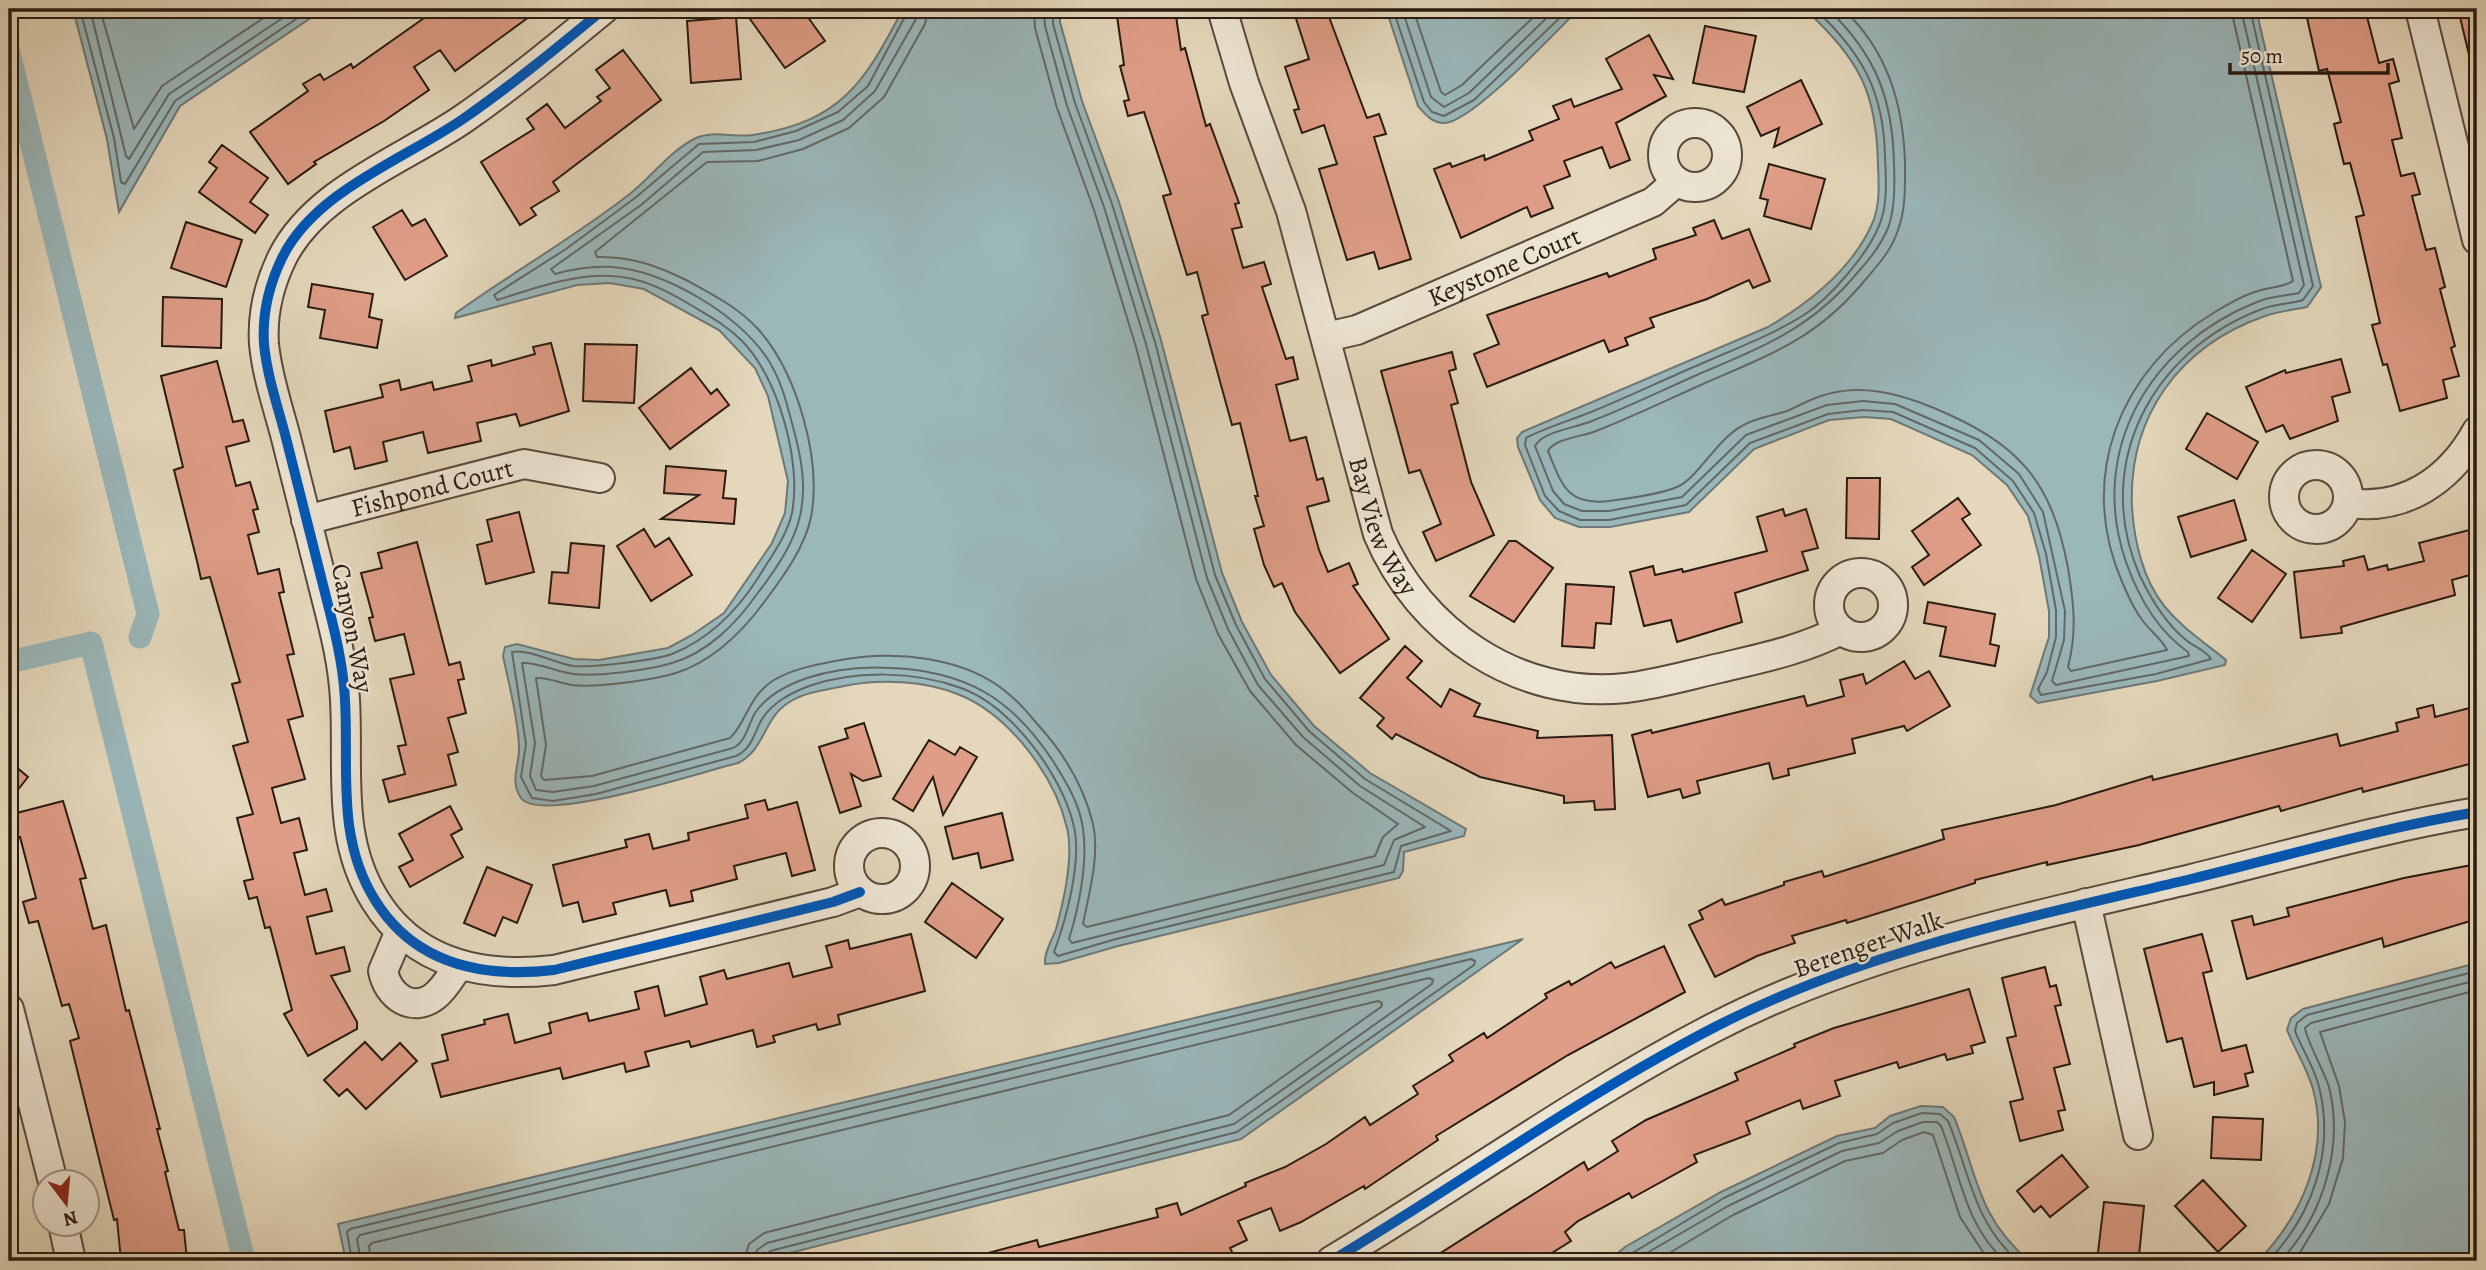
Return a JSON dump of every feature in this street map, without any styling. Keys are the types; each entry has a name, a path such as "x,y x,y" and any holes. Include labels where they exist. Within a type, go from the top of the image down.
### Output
{"street":[{"name":"Canyon Way","path":"604,9 463,119 329,201 311,217 284,254 272,280 265,310 264,342 267,366 344,676 347,817 351,845 359,871 376,902 400,930 430,953 485,972 517,974 554,970 833,902 860,892"},
{"name":"Bay View Way","path":"1222,9 1244,83 1290,212 1372,513 1389,560 1435,620 1462,644 1519,673 1558,684 1624,688 1811,646 1841,630"},
{"path":"2420,9 2477,240"},
{"name":"Keystone Court","path":"1326,337 1357,330 1653,202 1676,182"},
{"path":"2348,503 2372,506 2397,502 2420,491 2472,449"},
{"name":"Fishpond Court","path":"306,520 524,464 600,478"},
{"name":"Berenger Walk","path":"1331,1261 1593,1094 1717,1026 1846,971 1907,951 2087,904 2477,813"},
{"path":"2087,904 2138,1135"},
{"path":"400,930 383,971 392,994 402,1001 415,1003 437,994 459,965"},
{"path":"9,1009 49,1168"},
{"path":"66,1238 71,1261"}],"water":[{"path":"73,9 324,9 180,106 119,212 107,139"},
{"path":"903,9 1060,9 1060,22 1082,101 1119,202 1161,340 1222,573 1242,622 1271,675 1314,726 1370,773 1466,829 1464,836 1404,852 1403,871 1399,878 1118,946 1059,963 1045,964 1062,905 1069,852 1067,828 1052,788 1028,750 996,717 960,695 932,686 902,682 858,684 794,699 780,709 753,751 738,763 589,801 535,805 521,798 515,779 519,753 518,735 503,656 505,647 517,644 574,659 599,660 668,648 692,635 724,613 772,543 785,513 788,481 768,396 755,368 719,330 644,289 610,283 577,285 455,318 456,313 610,209 678,149 696,138 710,135 753,135 783,129 808,120 829,108 862,78"},
{"path":"1386,9 1579,9 1493,93 1457,119 1440,123 1432,120 1418,106"},
{"path":"1805,9 2256,9 2321,287 2307,307 2270,314 2234,329 2207,346 2184,366 2165,389 2150,415 2139,443 2133,474 2132,507 2135,533 2141,560 2151,585 2172,615 2226,660 2225,665 2157,681 2038,703 2030,696 2049,637 2049,611 2039,556 2028,516 2007,485 1972,455 1891,419 1864,417 1829,420 1754,449 1689,512 1610,527 1579,527 1555,518 1540,500 1518,447 1517,438 1522,432 1768,327 1814,296 1828,283 1853,256 1872,224 1879,188 1877,140 1869,97 1852,61"},
{"path":"1523,939 1241,1139 758,1261 346,1261 338,1224"},
{"path":"2477,964 2477,1261 2258,1261 2288,1224 2308,1182 2315,1159 2318,1136 2313,1089 2287,1030 2291,1018 2303,1009"},
{"path":"1921,1106 1943,1107 1954,1117 1989,1211 1999,1228 2029,1261 1608,1261 1625,1247 1721,1192 1837,1136 1875,1128 1890,1116"}],"building":[{"path":"437,9 540,9 455,71 440,50 414,67 429,90 384,121 314,162 316,164 288,184 250,132 308,91 303,84 320,74 324,80 351,64 353,68"},
{"path":"764,9 802,9 825,41 785,68 750,19"},
{"path":"1116,9 1175,9 1181,50 1185,48 1206,126 1210,124 1239,203 1235,204 1242,227 1232,229 1243,268 1264,262 1271,284 1262,287 1286,359 1293,357 1298,379 1276,385 1290,441 1306,437 1317,480 1323,478 1329,501 1307,507 1319,550 1328,572 1349,563 1358,584 1353,586 1389,639 1340,673 1295,612 1282,583 1274,587 1264,565 1254,529 1264,526 1255,496 1258,496 1240,423 1232,425 1202,316 1208,314 1197,272 1187,275 1163,196 1171,194 1144,112 1128,116 1124,101 1129,100 1120,66 1124,65"},
{"path":"1293,9 1326,9 1367,118 1379,114 1386,134 1374,137 1411,259 1379,269 1374,252 1347,260 1319,169 1337,164 1324,125 1302,133 1294,110 1299,109 1285,67 1309,59"},
{"path":"2305,9 2365,9 2379,63 2393,59 2399,81 2389,84 2402,138 2392,140 2401,176 2414,173 2420,194 2412,196 2426,250 2435,248 2445,287 2440,289 2455,346 2451,348 2459,376 2443,380 2447,398 2400,411 2387,364 2383,365 2372,325 2380,323 2356,217 2364,215 2350,163 2344,164 2334,124 2341,122 2327,69 2319,71"},
{"path":"2477,12 2477,62 2471,63 2460,17"},
{"path":"736,17 741,79 691,83 687,21"},
{"path":"1705,26 1756,36 1744,92 1693,83"},
{"path":"1649,35 1673,79 1654,75 1666,96 1616,123 1630,160 1610,168 1602,147 1564,161 1570,176 1544,186 1553,208 1531,217 1527,207 1461,238 1434,169 1450,163 1452,167 1484,155 1485,160 1533,140 1529,131 1559,119 1553,106 1571,99 1574,107 1622,89 1606,59"},
{"path":"623,50 661,100 553,182 559,191 531,208 536,215 520,225 481,162 534,129 527,119 547,104 565,128 601,101 597,97 610,88 596,70"},
{"path":"1801,80 1822,124 1774,147 1779,128 1761,136 1747,107"},
{"path":"222,145 268,178 250,202 268,215 255,233 199,192 217,168 209,162"},
{"path":"1769,164 1825,179 1811,229 1764,216 1768,200 1760,198"},
{"path":"402,210 412,226 425,219 447,256 405,280 373,227"},
{"path":"1714,220 1722,239 1749,229 1770,281 1753,288 1749,280 1707,299 1650,318 1654,327 1625,338 1628,345 1609,352 1604,340 1487,387 1474,354 1499,344 1487,315 1607,273 1609,277 1656,259 1653,249 1696,235 1693,228"},
{"path":"186,222 242,240 226,287 171,268"},
{"path":"312,284 373,294 369,317 382,320 377,348 320,338 325,310 308,307"},
{"path":"163,297 222,299 221,348 162,346"},
{"path":"551,343 569,411 520,426 516,414 477,423 481,441 428,453 423,432 383,442 387,461 355,469 350,447 334,452 325,411 383,397 380,385 399,380 401,390 432,382 434,390 472,381 468,366 491,360 492,366 535,354 533,347"},
{"path":"585,344 637,345 634,403 583,401"},
{"path":"1452,352 1456,369 1449,371 1458,403 1451,405 1471,482 1494,535 1436,561 1423,532 1441,524 1420,470 1409,473 1381,371"},
{"path":"2341,359 2350,392 2332,397 2338,421 2290,439 2283,425 2266,432 2246,387 2285,370 2286,373"},
{"path":"217,361 233,422 243,420 249,441 226,447 236,486 250,482 258,509 253,510 259,532 248,535 258,574 279,569 284,592 279,593 294,654 287,655 303,716 288,720 305,779 272,788 281,823 299,818 307,850 294,853 305,895 326,889 332,911 307,917 316,954 344,947 350,971 331,976 357,1022 357,1029 308,1056 284,1014 292,1010 270,927 265,928 257,897 249,899 244,881 253,879 237,818 253,814 233,746 248,742 232,684 240,682 210,577 201,579 174,470 183,467 161,376"},
{"path":"691,368 711,394 717,389 729,405 670,449 639,408"},
{"path":"2207,413 2258,442 2237,479 2186,449"},
{"path":"666,466 726,471 723,498 736,499 734,524 661,519 699,495 664,493"},
{"path":"1847,478 1880,478 1879,539 1846,538"},
{"path":"1958,498 1970,514 1962,519 1981,545 1924,585 1912,567 1929,555 1912,531"},
{"path":"2234,500 2246,540 2191,557 2178,517"},
{"path":"1783,509 1785,516 1806,509 1818,548 1802,552 1808,570 1735,593 1742,622 1677,642 1671,620 1644,626 1630,572 1653,566 1655,575 1682,569 1683,572 1767,551 1757,517"},
{"path":"519,512 534,572 486,584 477,545 492,541 487,520"},
{"path":"2477,528 2477,573 2452,580 2455,595 2341,627 2342,633 2301,638 2294,572 2344,566 2343,561 2364,556 2368,570 2387,565 2388,570 2424,561 2419,543"},
{"path":"644,529 655,547 669,538 692,575 651,601 617,546"},
{"path":"1509,541 1516,541 1553,568 1514,622 1470,596"},
{"path":"417,542 449,665 460,662 464,679 458,680 466,713 448,718 458,752 448,755 456,785 389,802 383,780 405,774 398,746 406,745 390,679 414,674 404,634 375,641 369,618 373,617 361,573 382,568 378,553"},
{"path":"571,543 604,546 599,608 549,603 552,572 568,573"},
{"path":"2252,550 2286,574 2252,622 2218,598"},
{"path":"1566,584 1614,587 1611,624 1596,623 1594,648 1562,646"},
{"path":"1928,602 1995,614 1990,644 1999,646 1995,666 1940,656 1946,627 1924,623"},
{"path":"1405,646 1422,661 1407,678 1441,707 1450,689 1480,704 1474,716 1538,731 1537,738 1612,735 1615,809 1595,810 1594,801 1564,803 1564,796 1480,777 1396,734 1392,739 1377,726 1384,718 1360,698"},
{"path":"1904,661 1915,679 1929,671 1950,706 1907,731 1904,726 1852,739 1855,753 1788,769 1789,775 1773,779 1769,763 1697,781 1700,793 1683,798 1680,789 1648,797 1632,735 1651,730 1652,733 1804,696 1807,706 1844,696 1840,680 1863,674 1866,684"},
{"path":"2433,705 2435,717 2477,706 2477,762 2363,792 2362,788 2281,811 2279,806 2139,845 2047,865 2047,862 1975,880 1975,883 1847,923 1846,920 1792,936 1795,943 1757,956 1715,977 1689,925 1703,919 1699,911 1722,899 1725,905 1784,885 1784,882 1822,871 1824,877 1944,839 1942,830 2056,805 2152,776 2153,780 2337,734 2340,746 2398,731 2396,723 2419,717 2417,709"},
{"path":"864,723 881,776 863,781 851,774 861,806 840,813 819,747 848,738 845,729"},
{"path":"929,740 955,755 960,747 977,757 943,815 933,777 913,811 893,799"},
{"path":"9,761 28,777 9,801"},
{"path":"765,800 768,810 797,802 815,870 792,876 786,853 734,866 737,879 691,891 693,901 670,906 666,890 613,903 616,914 583,922 578,902 563,906 553,865 627,847 625,840 649,834 653,849 689,840 688,833 748,818 745,805"},
{"path":"63,801 86,878 80,879 93,929 106,925 126,1011 129,1010 160,1129 157,1129 168,1171 165,1172 179,1230 184,1230 187,1260 121,1261 117,1219 114,1220 70,1041 79,1038 69,1004 62,1006 38,921 29,923 23,902 36,898 20,837 15,838 9,815"},
{"path":"450,806 462,829 451,835 463,857 410,887 399,867 413,860 399,834"},
{"path":"1002,813 1013,860 981,868 978,853 953,859 945,827"},
{"path":"2477,864 2477,919 2384,947 2382,938 2247,979 2232,921 2252,916 2254,925 2289,916 2287,908 2404,878"},
{"path":"487,867 532,885 517,923 503,917 495,936 464,923"},
{"path":"952,883 1003,919 976,958 925,922"},
{"path":"911,934 925,991 838,1015 840,1024 818,1030 816,1024 773,1036 775,1042 757,1047 753,1030 691,1047 689,1041 645,1052 649,1066 626,1072 624,1063 563,1079 560,1068 441,1097 432,1064 448,1060 442,1035 485,1024 484,1020 508,1014 515,1043 551,1033 549,1023 587,1013 589,1021 639,1009 635,992 658,986 665,1016 707,1004 700,977 724,970 727,979 789,963 793,977 832,967 826,946 848,940 850,949"},
{"path":"2202,934 2212,971 2203,973 2222,1051 2246,1045 2253,1072 2245,1074 2248,1086 2214,1095 2214,1082 2194,1087 2182,1038 2167,1042 2144,949"},
{"path":"1664,946 1685,992 1568,1055 1436,1136 1438,1140 1365,1189 1364,1186 1301,1222 1280,1231 1271,1208 1238,1221 1247,1240 1230,1248 1233,1254 1216,1261 978,1261 977,1256 1037,1240 1039,1247 1158,1217 1156,1209 1177,1203 1181,1215 1246,1186 1245,1183 1285,1167 1326,1144 1365,1117 1370,1125 1418,1094 1413,1086 1453,1061 1449,1055 1484,1033 1487,1038 1547,998 1545,994 1569,981 1571,985 1611,962 1615,968"},
{"path":"2045,967 2050,987 2056,985 2061,1005 2055,1006 2070,1064 2054,1068 2065,1110 2058,1111 2063,1130 2020,1141 2010,1102 2023,1099 2007,1038 2016,1036 2002,978"},
{"path":"1969,989 1985,1042 1971,1046 1973,1053 1947,1060 1945,1054 1899,1068 1897,1062 1835,1081 1840,1096 1803,1109 1800,1100 1746,1122 1750,1134 1694,1155 1697,1162 1632,1198 1629,1193 1578,1221 1565,1232 1571,1241 1539,1261 1428,1261 1584,1162 1588,1170 1618,1151 1612,1141 1646,1120 1738,1080 1735,1073 1834,1028"},
{"path":"365,1042 382,1060 400,1043 417,1061 366,1109 347,1089 339,1096 324,1080"},
{"path":"2213,1117 2263,1119 2261,1160 2211,1158"},
{"path":"2062,1155 2088,1187 2050,1217 2041,1206 2034,1212 2017,1191"},
{"path":"2203,1180 2246,1226 2218,1252 2175,1206"},
{"path":"2104,1202 2144,1206 2139,1256 2125,1255 2124,1261 2097,1261"}],"waterway":[{"path":"9,53 148,614 140,637"},
{"path":"9,662 91,643 244,1261"}],"cycle path":[{"path":"604,9 535,66 463,119 338,195 297,234 282,258 270,289 264,333 268,368 330,611 342,670 347,803 354,852 375,900 391,922 410,939 431,953 453,962 502,972 554,970 833,902 860,892"},
{"path":"1331,1261 1569,1111 1665,1054 1771,1000 1829,977 2009,922 2369,834 2477,812"}]}
